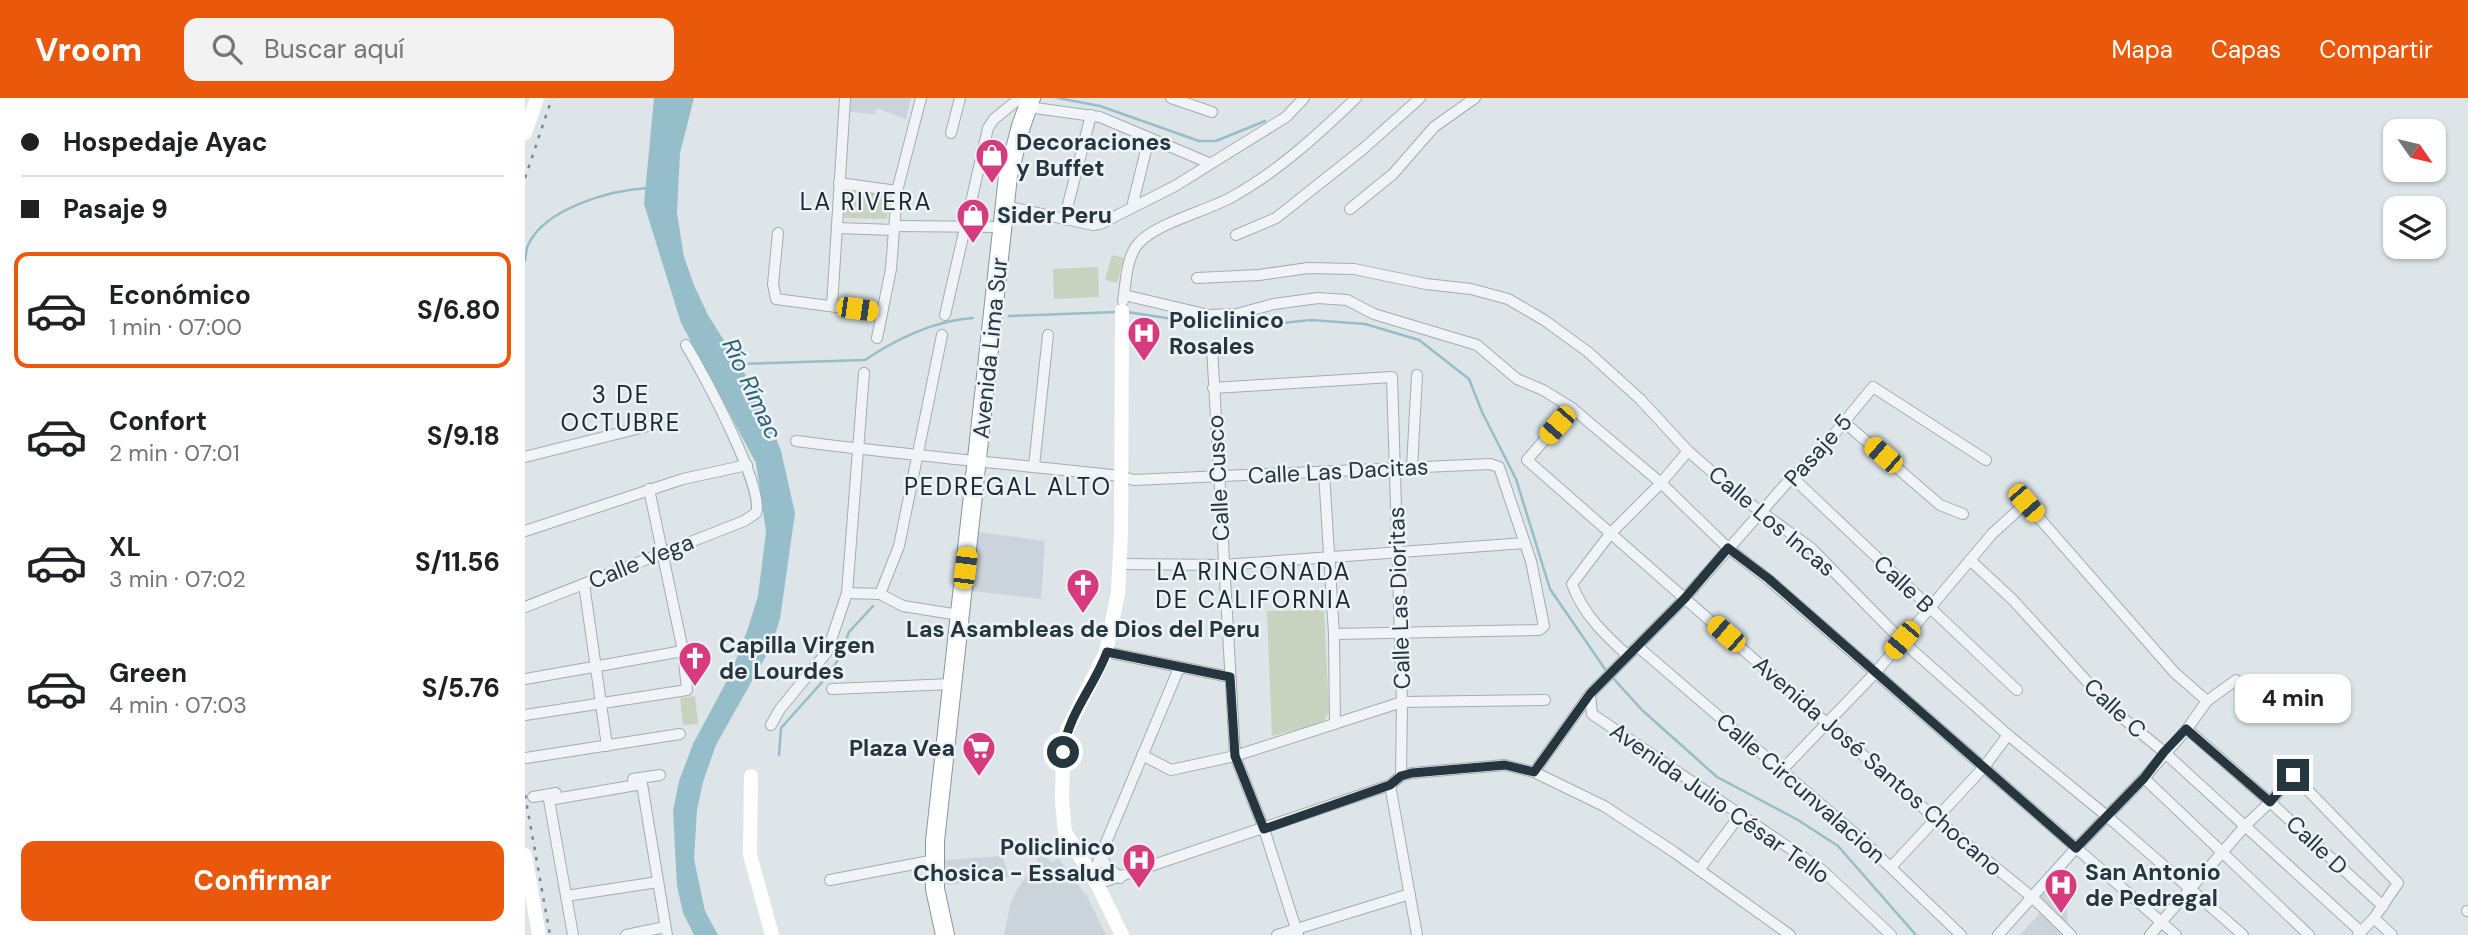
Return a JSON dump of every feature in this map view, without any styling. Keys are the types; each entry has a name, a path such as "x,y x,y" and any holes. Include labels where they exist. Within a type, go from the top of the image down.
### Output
{"highway":[{"name":"Avenida Lima Sur","path":"945,935 935,889 935,860 952,684 993,334 1002,228 1012,160 1026,100"}],"street":[{"path":"525,134 537,98"},
{"path":"832,306 845,98"},
{"path":"877,338 891,269 897,191 921,98"},
{"path":"951,133 960,98"},
{"path":"1171,98 1212,112"},
{"path":"1005,206 1097,225 1175,186 1286,117 1304,98"},
{"path":"1122,935 1095,880 1065,832 1062,801 1063,752 1070,721 1107,652 1121,564 1122,312 1127,274 1138,243 1150,234 1230,198 1306,145 1356,98"},
{"path":"1236,235 1276,218 1363,149 1420,98"},
{"path":"1350,209 1393,174 1434,127 1475,98"},
{"path":"945,315 988,128 994,119 1026,100 1091,115 1209,163"},
{"path":"1064,219 1091,115"},
{"path":"1132,207 1149,138"},
{"path":"839,183 897,191"},
{"path":"837,228 1002,228"},
{"path":"778,233 773,284 776,299 882,313"},
{"name":"Calle Los Incas","path":"1197,278 1259,275 1308,268 1354,269 1426,284 1471,289 1508,299 1544,320 1588,352 1640,399 1688,451 1741,497 1811,548 1902,640 2008,735 2108,817 2243,935"},
{"path":"1124,295 1209,315 1237,314 1274,304 1318,298 1347,300 1374,314 1477,345 1517,379 1543,390 1572,408 1661,483 1728,548 1769,579 2176,935"},
{"path":"880,594 899,546 942,335"},
{"path":"1034,466 1048,335"},
{"path":"525,531 649,489 747,465 715,402 706,377 686,345"},
{"name":"Calle Cusco","path":"1212,347 1217,477 1235,756 1264,829 1297,932"},
{"path":"771,725 827,652 847,593 864,373"},
{"path":"1412,467 1417,375"},
{"name":"Calle Las Dioritas","path":"1213,388 1392,377 1402,702 1401,776"},
{"name":"Pasaje 5","path":"1534,772 1590,694 1685,598 1792,478 1817,456 1873,387 1986,460"},
{"name":"Avenida José Santos Chocano","path":"1572,408 1527,460 1936,819 2032,897 2071,935"},
{"path":"1844,422 1940,505 1963,514"},
{"path":"525,457 656,424"},
{"name":"Calle Las Dacitas","path":"796,441 917,457 1034,466 1134,480 1490,464 1499,467 1525,543"},
{"path":"1627,655 1600,630 1579,603 1572,584 1610,534 1661,483 1688,451"},
{"name":"Calle Vega","path":"525,607 744,521 755,513 758,500 747,465"},
{"path":"1324,472 1330,556 1335,724"},
{"name":"Calle B","path":"1792,478 2017,690"},
{"path":"525,715 687,690 683,651 649,489"},
{"path":"1782,770 1876,673 1992,534 2026,503 2174,672 2207,701"},
{"path":"1121,564 1223,565 1525,543 1544,626 1539,630 1333,634"},
{"name":"Calle C","path":"1970,560 2013,600 2113,710 2246,825 2360,934"},
{"path":"584,584 607,746"},
{"path":"847,593 880,594 903,606 959,615"},
{"name":"Calle Circunvalacion","path":"1637,646 1891,867 1961,935"},
{"path":"525,679 683,651"},
{"path":"1107,652 1230,677"},
{"path":"1095,880 1101,855 1179,668"},
{"path":"1998,935 2076,848 2144,778 2207,701 2236,680"},
{"path":"832,689 952,684"},
{"name":"Avenida Julio César Tello","path":"1590,694 1592,715 1822,870 1891,935"},
{"path":"1142,755 1171,769 1235,756 1402,702 1545,700"},
{"name":"Calle D","path":"2186,729 2383,905"},
{"path":"526,758 680,734"},
{"path":"1891,867 1984,767 2008,735"},
{"path":"1095,880 1120,878 1390,785 1401,776 1505,765 1534,772 1604,806 1790,935"},
{"path":"533,797 660,775"},
{"path":"2150,935 2293,775 2398,883 2360,934"},
{"path":"751,776 750,855 772,935"},
{"path":"2144,778 2309,935"},
{"path":"573,935 549,800 642,784 666,931 627,935"},
{"path":"1390,785 1417,935"},
{"path":"1699,870 1740,815"},
{"path":"525,855 539,935"},
{"path":"1101,855 1106,865 1120,878"},
{"path":"830,880 935,860"},
{"path":"566,897 658,882"},
{"path":"1277,935 1297,932 1410,894"},
{"path":"2374,918 2392,935"}],"shaded area":[{"path":"851,98 911,98 906,119 876,108 875,114 850,112"},
{"path":"978,532 1045,541 1041,599 972,591"},
{"path":"1043,852 1052,863 1058,858 1088,898 1106,935 1004,935 1011,902"},
{"path":"1002,856 1009,877 947,885 945,860"},
{"name":"San Antonio de Pedregal","path":"2065,890 2068,923 2042,906 2040,893"},
{"path":"2041,912 2065,935 2020,935"}],"green space":[{"path":"845,189 890,192 887,219 844,218"},
{"path":"1112,255 1124,258 1117,283 1105,280"},
{"path":"1098,267 1099,297 1054,299 1053,269"},
{"path":"1324,610 1329,712 1323,723 1272,736 1267,611"},
{"path":"695,696 698,724 683,725 680,698"}],"water":[{"name":"Río Rímac","path":"654,98 694,98 680,153 677,213 684,257 708,315 760,398 781,451 795,513 780,619 771,647 716,745 697,810 694,859 705,911 718,935 694,935 683,913 677,886 673,811 679,781 693,744 731,673 748,628 758,596 766,532 756,463 681,323 644,204"}],"waterway":[{"path":"1058,98 1100,106 1199,141 1216,141 1265,121"},
{"path":"525,261 527,247 537,232 564,211 598,197 648,188"},
{"path":"1009,316 1117,312"},
{"path":"1127,312 1232,328 1311,320 1365,324 1419,340 1469,379 1482,412 1516,479 1550,589 1607,672"},
{"name":"Río Rímac","path":"738,364 865,360 917,332 945,322 973,318"},
{"path":"779,755 781,728 824,680 838,660 849,632 873,606"},
{"path":"1612,677 1642,710 1717,777 1798,820 1838,846 1916,935"}],"railway":[{"path":"525,178 552,98"},
{"path":"525,795 550,935"}],"place":[{"name":"Decoraciones y Buffet","path":"992,185"},
{"name":"Sider Peru","path":"973,245"},
{"name":"Policlinico Rosales","path":"1144,363"},
{"name":"Las Asambleas de Dios del Peru","path":"1083,615"},
{"name":"Capilla Virgen de Lourdes","path":"695,688"},
{"name":"Plaza Vea","path":"979,778"},
{"name":"Policlinico Chosica - Essalud","path":"1139,890"},
{"name":"San Antonio de Pedregal","path":"2061,915"}],"district":[{"name":"LA RIVERA","path":"866,202"},
{"name":"3 DE OCTUBRE","path":"621,409"},
{"name":"PEDREGAL ALTO","path":"1008,487"},
{"name":"LA RINCONADA DE CALIFORNIA","path":"1254,586"}],"route":[{"path":"1063,752 1070,721 1107,652 1230,677 1235,756 1264,829 1390,785 1406,774 1505,765 1534,772 1590,694 1685,598 1728,548 1769,579 2076,848 2108,817 2186,729 2270,802 2293,775"}]}
